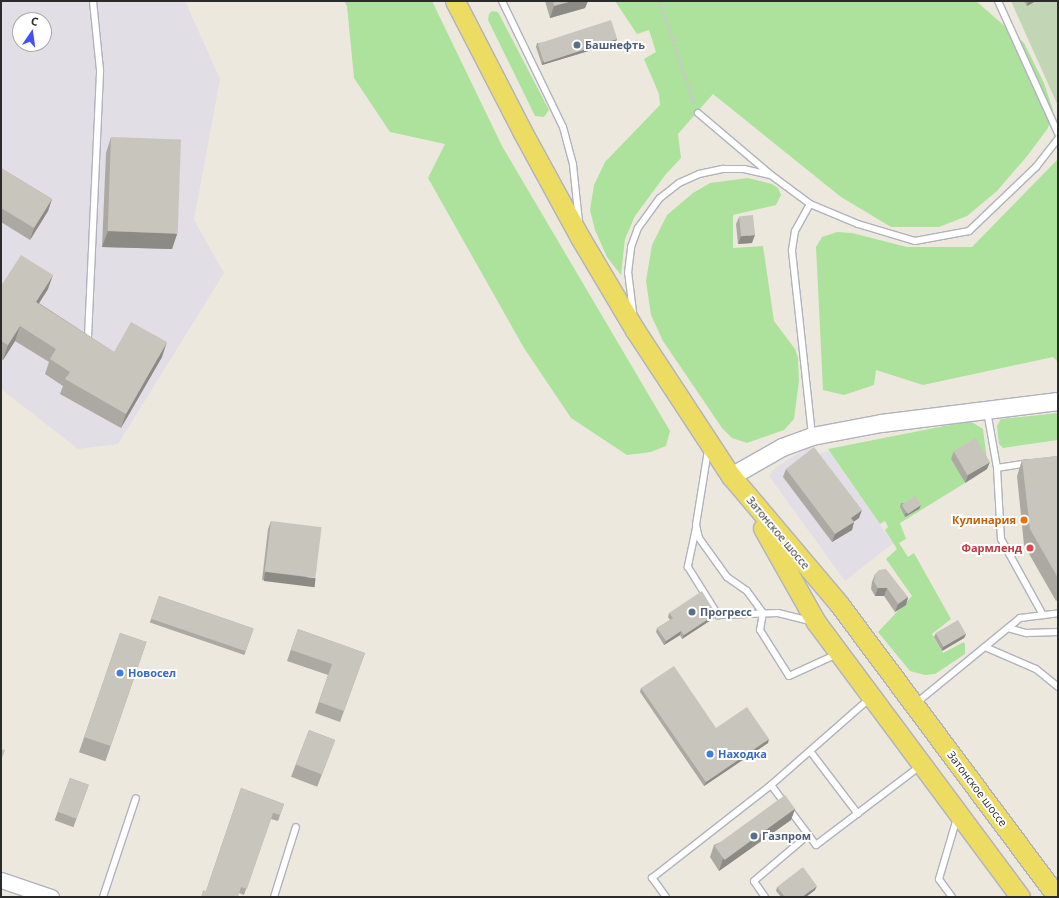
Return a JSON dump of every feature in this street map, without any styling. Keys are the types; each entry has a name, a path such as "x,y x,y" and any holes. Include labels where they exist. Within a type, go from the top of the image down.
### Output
{"main road":[{"path":"456,1 518,124 581,239 635,330 736,482 777,450 812,436 881,423 1058,401"},
{"name":"Затонское шоссе","path":"736,482 816,622 1020,897"},
{"name":"Затонское шоссе","path":"736,482 838,604 1057,897"}],"street":[{"path":"1,880 51,897"}],"lane":[{"path":"88,338 100,70 93,1"},
{"path":"502,1 563,126 572,165 581,239"},
{"path":"998,1 1058,133"},
{"path":"698,113 771,175 810,204 858,224 915,241 969,231 1036,167 1058,139"},
{"path":"635,330 628,273 631,247 638,228 660,198 679,183 699,174 723,169 744,169 771,175"},
{"path":"810,204 796,231 792,251 812,436"},
{"path":"986,409 997,468 1001,539 1043,615"},
{"path":"709,442 688,567 718,616 778,613 816,622"},
{"path":"997,468 1035,462"},
{"path":"696,525 699,538 727,577 747,591 763,613 760,630 789,676 839,653"},
{"path":"914,705 1020,618 1058,613"},
{"path":"1008,628 1026,633 1058,632"},
{"path":"985,647 1036,669 1058,687"},
{"path":"666,897 652,878 771,785 872,697"},
{"path":"810,751 858,814"},
{"path":"771,785 816,845 921,764"},
{"path":"103,897 136,798"},
{"path":"952,897 939,879 958,815"},
{"path":"274,897 296,827"},
{"path":"765,897 754,881 808,835"}],"path":[{"path":"660,1 698,113"}],"shaded area":[{"path":"1,1 185,1 220,79 194,220 224,273 118,444 78,449 1,389"},
{"path":"810,446 817,454 829,451 893,543 845,581 769,476 775,468"}],"green space":[{"path":"344,1 432,1 502,146 670,431 666,446 651,452 627,455 571,418 524,348 428,178 445,144 390,132 354,78 347,6"},
{"path":"615,1 976,1 1024,43 1044,83 1053,110 1048,128 1028,155 997,191 967,216 939,227 891,227 841,197 713,94 678,134 681,158 666,174 635,216 625,239 621,275 607,257 595,230 590,210 594,185 605,162 660,105 659,94 644,59 656,52 649,30 637,34"},
{"path":"1011,1 1058,1 1058,106"},
{"path":"492,11 498,12 549,110 544,117 535,116 488,20 489,14"},
{"path":"1058,159 1058,362 1053,357 923,385 876,370 874,385 844,395 823,390 816,247 822,237 837,232 852,233 907,247 972,247"},
{"path":"748,178 772,184 778,188 781,195 776,205 733,215 733,248 763,246 774,321 795,349 798,358 799,381 794,419 784,430 747,443 732,438 722,428 663,341 651,315 646,281 652,245 667,215 693,193 710,183"},
{"path":"1058,413 1058,440 1003,448 999,444 997,426 1001,419"},
{"path":"970,421 983,429 988,468 973,446 951,459 965,483 900,523 906,539 899,543 908,557 914,553 951,619 932,634 943,653 964,642 965,645 965,654 935,674 925,675 910,671 878,632 912,596 886,559 897,549 885,530 888,527 885,521 880,524 828,449"}],"building":[{"path":"553,1 572,1 554,6"},
{"path":"611,20 617,39 544,63 538,44"},
{"path":"111,137 181,139 178,233 108,231"},
{"path":"1,168 52,199 34,228 1,208"},
{"path":"753,215 755,235 741,236 739,216"},
{"path":"21,255 53,275 36,302 114,352 131,322 167,342 126,414 65,379 70,372 50,359 56,349 20,326 8,345 1,341 1,286"},
{"path":"976,438 990,462 967,475 953,451"},
{"path":"814,447 862,510 851,518 854,522 835,534 786,469"},
{"path":"1058,456 1058,578 1030,529 1022,460"},
{"path":"915,496 921,505 908,514 902,505"},
{"path":"271,521 322,527 315,578 265,572"},
{"path":"886,569 908,597 898,604 887,588 878,588 874,582 875,574 879,570"},
{"path":"702,591 716,614 684,635 681,631 666,641 657,628 673,618 669,613"},
{"path":"159,596 254,629 246,651 151,619"},
{"path":"958,620 966,634 943,647 935,633"},
{"path":"298,629 365,653 344,711 319,702 332,664 291,650"},
{"path":"120,633 146,642 111,746 84,737"},
{"path":"674,666 716,728 747,707 769,739 706,782 641,688"},
{"path":"309,730 335,740 322,775 296,765"},
{"path":"1,749 5,750 1,761"},
{"path":"70,778 89,785 76,819 58,812"},
{"path":"241,788 284,804 280,815 273,813 247,889 241,887 238,897 201,897 203,890 206,891"},
{"path":"785,795 795,809 725,860 715,846"},
{"path":"803,867 817,886 802,897 785,897 777,887"}],"place":[{"name":"Башнефть","path":"577,45"},
{"name":"Кулинария","path":"1024,520"},
{"name":"Фармленд","path":"1030,548"},
{"name":"Прогресс","path":"692,612"},
{"name":"Новосел","path":"120,673"},
{"name":"Находка","path":"710,754"},
{"name":"Газпром","path":"754,836"}]}
